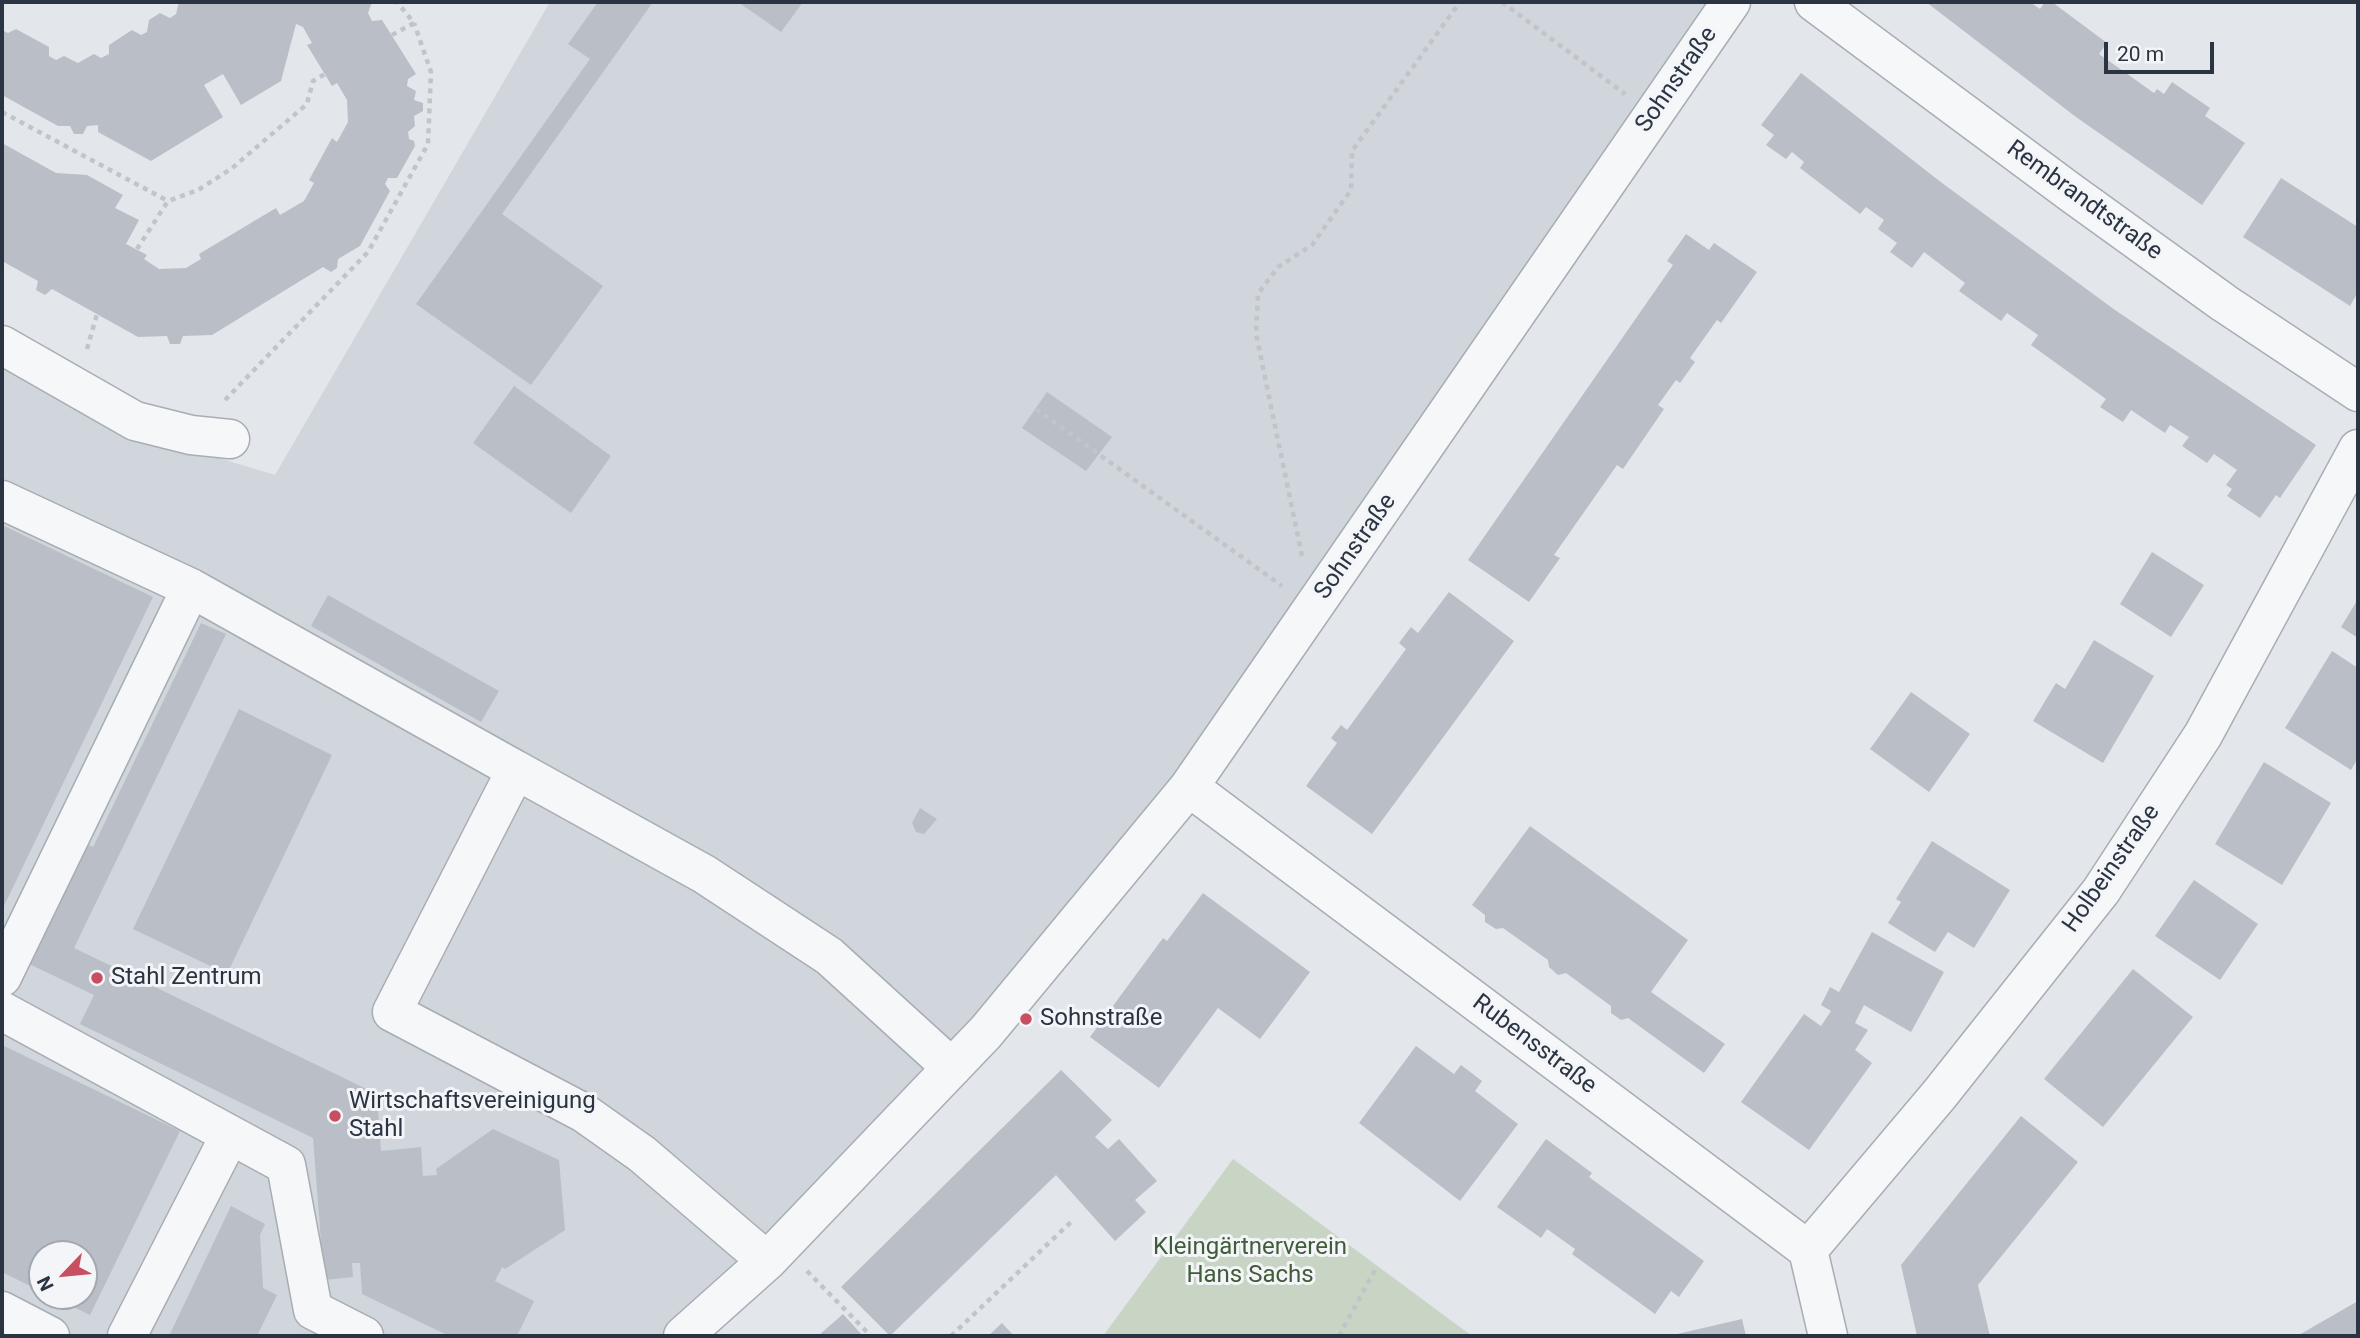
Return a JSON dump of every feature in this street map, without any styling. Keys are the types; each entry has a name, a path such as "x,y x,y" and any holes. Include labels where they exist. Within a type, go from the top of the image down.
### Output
{"street":[{"name":"Sohnstraße","path":"683,1336 775,1253 1015,999 1189,787 1731,2"},
{"name":"Rembrandtstraße","path":"1814,2 2224,303 2358,392"},
{"path":"2,345 135,421 191,435 230,439"},
{"name":"Holbeinstraße","path":"1808,1250 1939,1095 2101,891 2203,735 2358,449"},
{"path":"2,500 191,588 704,874 829,956 951,1068"},
{"path":"2,977 191,588"},
{"path":"516,770 392,1012 584,1113 775,1253"},
{"name":"Rubensstraße","path":"1189,787 1808,1250"},
{"path":"2,1011 286,1165 313,1310 365,1336"},
{"path":"127,1336 230,1135"},
{"path":"1808,1250 1828,1336"},
{"path":"2,1311 50,1336"}],"path":[{"path":"191,435 368,252 428,144 431,72 414,23 397,2"},
{"path":"1313,608 1256,334 1258,294 1278,267 1312,245 1351,190 1352,151 1460,2"},
{"path":"1502,2 1653,115"},
{"path":"392,35 414,23"},
{"path":"137,250 167,201 198,190 231,169 307,104 313,81 325,74"},
{"path":"2,112 167,201"},
{"path":"1036,409 1313,608"},
{"path":"951,1336 1072,1221"},
{"path":"775,1253 871,1336"},
{"path":"1339,1336 1376,1268"}],"shaded area":[{"path":"550,2 1716,2 1176,782 1008,1002 689,1336 2,1336 2,368 103,423 275,475"}],"green space":[{"name":"Kleingärtnerverein Hans Sachs","path":"1233,1159 1472,1336 1103,1336"}],"building":[{"path":"179,2 372,2 368,13 372,21 382,20 416,74 408,79 407,86 416,91 414,100 423,103 423,111 414,116 415,126 408,132 409,139 414,141 415,146 397,178 388,178 385,184 390,191 360,246 338,259 337,268 331,272 323,267 212,335 183,336 180,344 170,344 167,336 138,337 52,289 45,295 36,290 38,281 2,261 2,143 56,173 87,175 123,195 115,208 139,220 126,244 147,255 144,259 159,269 186,268 201,259 199,254 276,208 280,215 304,201 314,183 309,180 332,138 337,142 348,122 347,100 337,83 332,86 307,45 312,43 303,27 296,24 281,81 241,105 223,74 204,85 223,117 151,161 98,132 98,125 87,126 83,134 74,134 70,126 58,126 2,95 2,30 8,33 16,29 49,47 49,56 56,60 64,56 78,63 94,54 101,58 109,54 109,45 132,30 141,35 147,32 149,20 160,13 170,18 176,14"},
{"path":"598,2 653,2 502,214 603,286 531,385 416,304 590,59 568,44"},
{"path":"738,2 803,2 781,32"},
{"path":"1926,2 2030,2 2040,9 2045,2 2052,2 2107,43 2099,54 2154,93 2157,89 2164,94 2172,82 2210,108 2205,116 2245,143 2202,205 2076,117"},
{"path":"1801,73 1942,183 2115,310 2316,445 2280,498 2276,495 2260,518 2227,496 2232,489 2226,485 2237,470 2214,454 2207,463 2182,446 2189,437 2170,425 2165,433 2131,410 2123,422 2100,407 2106,399 2031,345 2038,335 2007,313 2001,321 1959,291 1965,283 1924,252 1912,268 1890,252 1897,243 1878,229 1884,220 1866,207 1860,214 1800,168 1804,162 1792,152 1786,159 1766,145 1774,135 1761,125"},
{"path":"2281,178 2358,227 2358,292 2350,306 2243,237"},
{"path":"1686,234 1709,250 1714,243 1757,272 1721,323 1717,320 1690,358 1695,362 1680,383 1676,380 1658,405 1664,409 1623,469 1617,465 1554,555 1560,558 1529,602 1468,560 1673,265 1667,261"},
{"path":"514,386 611,456 571,513 473,443"},
{"path":"1047,392 1112,437 1086,471 1022,428"},
{"path":"2,525 153,597 2,910"},
{"path":"2152,552 2204,585 2171,637 2120,604"},
{"path":"1449,592 1514,641 1372,834 1306,786 1337,743 1331,738 1341,725 1347,730 1406,649 1399,643 1411,627 1418,633"},
{"path":"328,595 499,691 481,722 311,626"},
{"path":"2358,599 2358,638 2341,627"},
{"name":"Stahl Zentrum","path":"201,623 226,634 74,948 377,1094 381,1151 421,1147 423,1176 437,1175 436,1169 493,1129 559,1160 565,1230 505,1269 502,1267 495,1281 534,1301 517,1336 449,1336 362,1294 360,1263 352,1263 353,1277 324,1280 313,1138 80,1024 94,995 23,961 82,841 93,847"},
{"path":"2094,640 2154,676 2103,763 2033,721 2056,683 2065,689"},
{"path":"2332,651 2358,668 2358,758 2351,770 2285,728"},
{"path":"1911,692 1970,734 1929,792 1870,749"},
{"path":"239,709 332,755 227,974 133,929"},
{"path":"2264,762 2331,803 2282,885 2215,844"},
{"path":"920,808 937,819 924,834 916,832 912,823"},
{"path":"1530,826 1688,940 1651,992 1725,1044 1704,1073 1628,1018 1621,1020 1611,1013 1611,1006 1566,973 1558,975 1549,967 1548,960 1503,928 1496,929 1485,922 1485,915 1472,905"},
{"path":"1932,841 2010,890 1974,948 1948,932 1935,952 1888,923 1901,902 1896,899"},
{"path":"2194,880 2258,924 2220,980 2155,936"},
{"path":"1203,893 1310,972 1260,1039 1218,1008 1159,1088 1090,1037 1163,938 1167,941"},
{"path":"1872,932 1944,972 1911,1032 1864,1005 1855,1023 1868,1030 1855,1050 1872,1063 1809,1150 1741,1102 1804,1014 1821,1026 1831,1011 1821,1005 1830,987 1839,992"},
{"path":"2133,969 2193,1017 2103,1127 2044,1079"},
{"path":"2,1045 180,1131 98,1299 98,1240 28,1240 28,1285 2,1272"},
{"path":"1416,1046 1454,1074 1461,1065 1482,1081 1475,1091 1518,1124 1460,1201 1359,1123"},
{"path":"1061,1070 1112,1120 1095,1137 1108,1149 1119,1139 1157,1181 1135,1200 1146,1212 1115,1241 1056,1175 890,1336 841,1287"},
{"path":"2021,1116 2078,1162 1978,1285 1990,1336 1917,1336 1901,1265"},
{"path":"1546,1139 1592,1173 1589,1177 1704,1261 1679,1297 1671,1291 1655,1314 1572,1254 1575,1249 1547,1229 1541,1238 1497,1207"},
{"path":"231,1206 265,1224 260,1235 263,1288 277,1295 258,1336 169,1336"},
{"path":"2358,1301 2358,1336 2297,1336"},
{"path":"80,1310 92,1310 90,1315"},
{"path":"843,1314 863,1336 818,1336"},
{"path":"1742,1319 1746,1336 1673,1336 1673,1335"},
{"path":"1002,1323 1014,1336 988,1336"}],"place":[{"name":"Stahl Zentrum","path":"97,978"},
{"name":"Sohnstraße","path":"1026,1019"},
{"name":"Wirtschaftsvereinigung Stahl","path":"335,1116"}]}
